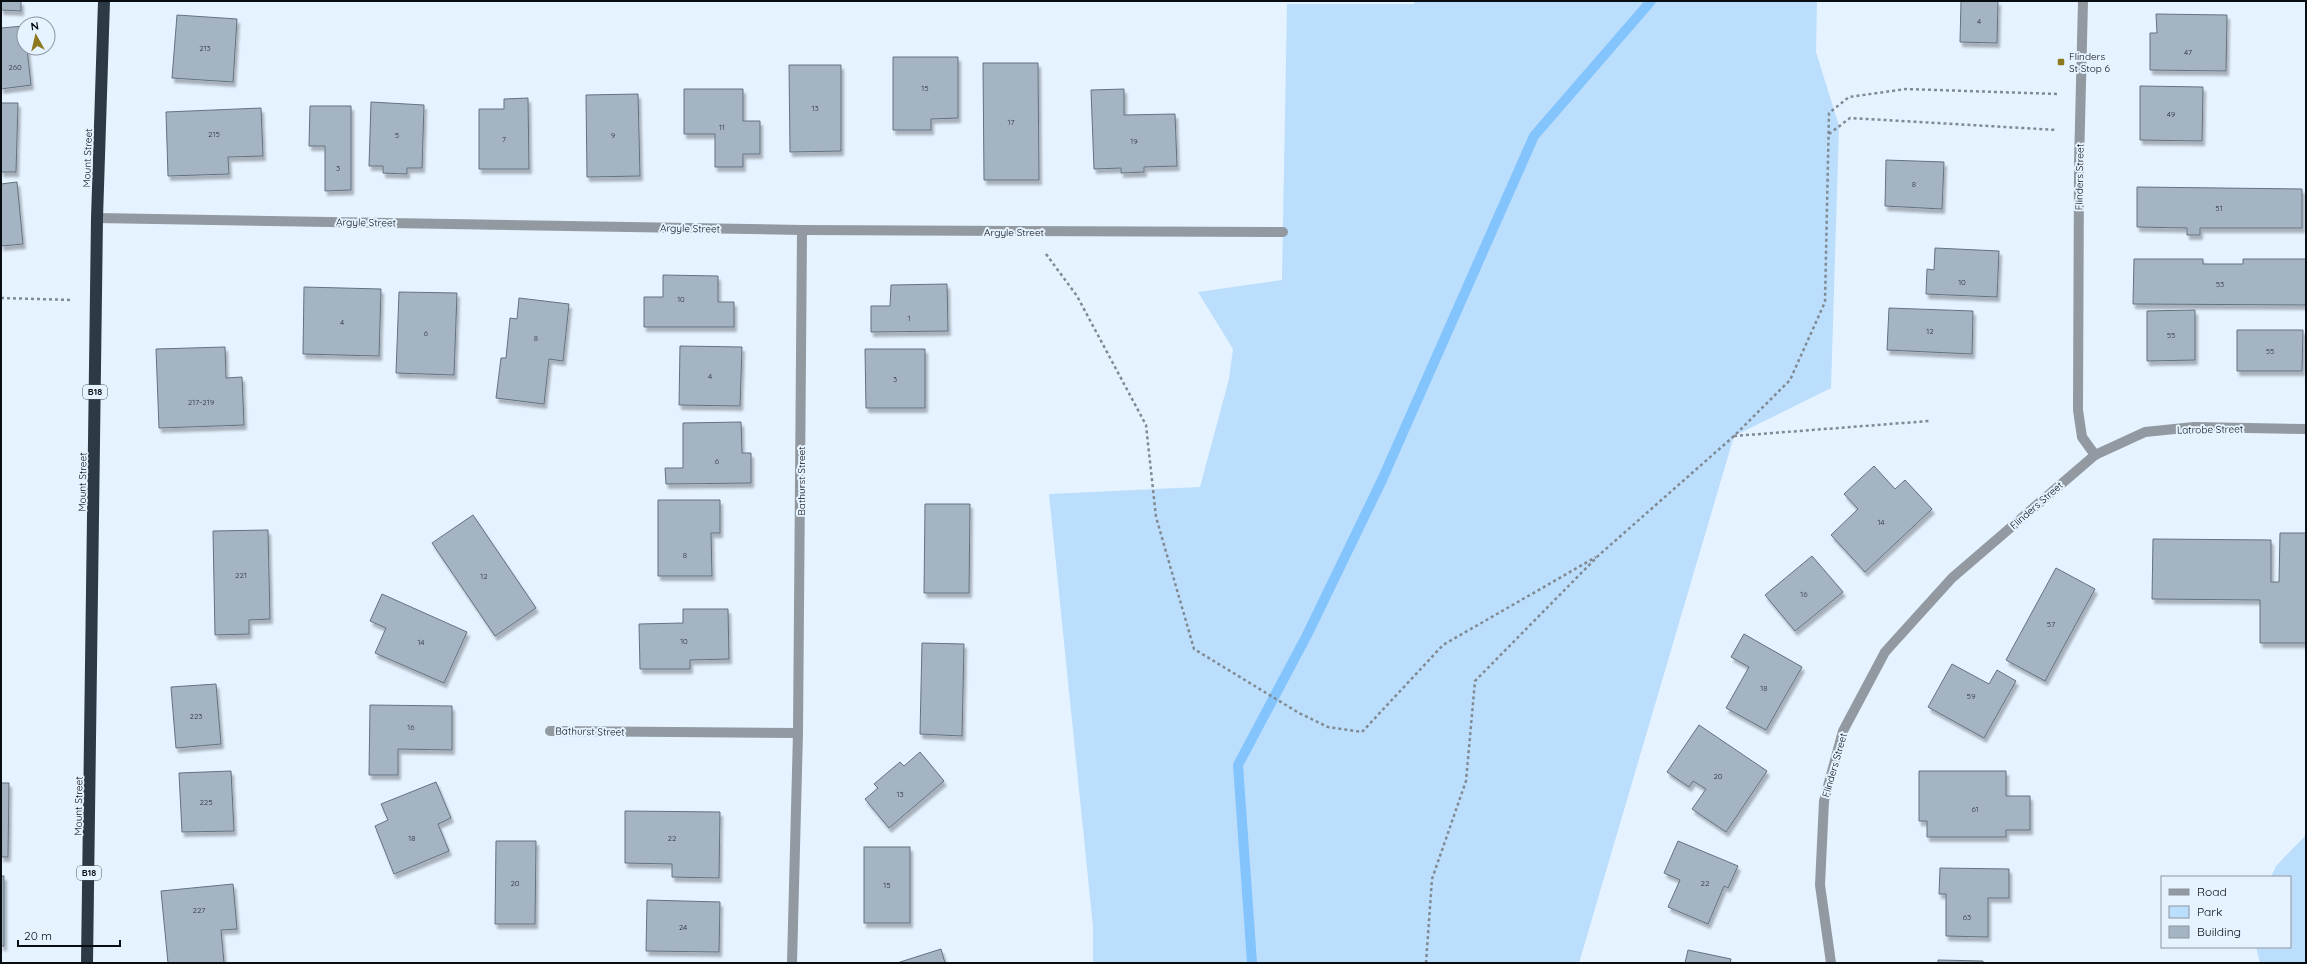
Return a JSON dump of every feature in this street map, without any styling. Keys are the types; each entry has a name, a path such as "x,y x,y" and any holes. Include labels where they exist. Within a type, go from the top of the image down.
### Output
{"highway":[{"name":"Mount Street","path":"87,963 97,218 104,1"}],"street":[{"name":"Flinders Street","path":"1831,963 1820,885 1824,801 1843,731 1885,652 1952,578 2095,454 2082,437 2078,410 2079,131 2082,95 2083,1"},
{"name":"Argyle Street","path":"97,218 802,230 1283,232"},
{"name":"Bathurst Street","path":"792,963 798,733 802,230"},
{"name":"Latrobe Street","path":"2095,454 2145,432 2194,427 2306,429"},
{"name":"Bathurst Street","path":"550,731 798,733"}],"path":[{"path":"1426,963 1432,878 1466,780 1476,681 1599,555 1734,436 1790,380 1825,302 1829,113 1849,97 1906,88 2082,95"},
{"path":"1829,134 1850,118 2079,131"},
{"path":"1031,232 1077,296 1146,425 1156,517 1194,649 1298,713 1328,727 1362,732 1444,645 1599,555"},
{"path":"1,298 96,300"},
{"path":"1734,436 1929,421"}],"green space":[{"path":"1415,1 1817,1 1816,52 1839,126 1831,388 1734,436 1579,963 1093,963 1093,927 1049,494 1200,487 1229,379 1233,349 1198,292 1282,280 1287,4 1414,4"},
{"path":"2306,835 2306,963 2260,963 2256,948 2291,948 2291,876 2271,876 2276,866"}],"building":[{"path":"1,1 21,1 21,11 1,10"},
{"path":"1961,1 1998,1 1997,43 1960,42"},
{"path":"2156,14 2227,15 2226,71 2150,70 2150,33 2157,33"},
{"path":"177,15 237,19 233,82 172,78"},
{"path":"16,27 16,56 28,56 31,85 1,89 1,28"},
{"path":"893,57 958,57 958,118 931,119 931,130 893,130"},
{"path":"983,63 1038,63 1039,180 984,180"},
{"path":"789,65 841,65 841,151 790,152"},
{"path":"2140,86 2203,87 2202,141 2140,140"},
{"path":"684,89 743,89 743,121 760,121 760,154 743,154 743,167 715,167 715,134 684,134"},
{"path":"1124,89 1124,115 1175,114 1177,166 1144,167 1144,172 1121,173 1121,168 1094,169 1091,90"},
{"path":"638,94 640,176 587,177 586,95"},
{"path":"528,98 529,169 479,169 479,109 504,109 504,99"},
{"path":"371,102 424,105 422,168 407,168 407,174 383,173 383,166 369,166"},
{"path":"1,103 18,103 16,172 1,172"},
{"path":"310,106 351,106 351,190 325,191 325,146 309,146"},
{"path":"261,108 263,156 228,157 229,174 168,176 166,112"},
{"path":"1886,160 1944,162 1942,209 1885,206"},
{"path":"17,182 23,244 1,246 1,184"},
{"path":"2137,187 2302,189 2302,228 2200,228 2200,235 2187,235 2187,228 2137,227"},
{"path":"1935,248 1999,251 1997,297 1926,294 1927,269 1934,270"},
{"path":"2134,259 2203,259 2203,264 2243,264 2243,259 2306,259 2306,305 2133,304"},
{"path":"663,275 718,276 718,302 734,302 734,327 644,327 644,297 663,297"},
{"path":"947,284 948,331 871,332 871,306 890,306 891,285"},
{"path":"304,287 381,289 379,356 303,354"},
{"path":"399,292 457,293 454,375 396,373"},
{"path":"519,298 569,304 563,361 549,359 544,404 496,398 501,358 506,358 510,318 517,319"},
{"path":"1889,308 1973,311 1972,354 1887,350"},
{"path":"2195,310 2195,360 2147,361 2147,311"},
{"path":"2237,330 2303,330 2302,371 2237,371"},
{"path":"680,346 742,347 740,406 679,405"},
{"path":"225,347 226,378 242,377 244,425 159,428 156,349"},
{"path":"865,349 925,349 925,408 866,408"},
{"path":"741,422 742,453 751,453 751,483 666,484 665,468 683,468 683,423"},
{"path":"1874,466 1895,489 1905,480 1932,509 1865,572 1831,535 1858,509 1844,494"},
{"path":"658,500 720,500 720,533 711,533 712,576 658,576"},
{"path":"925,504 970,504 969,593 924,593"},
{"path":"473,515 536,608 495,636 432,543"},
{"path":"268,530 270,619 249,620 249,634 215,635 213,531"},
{"path":"2280,533 2306,533 2306,643 2260,643 2260,600 2152,599 2153,539 2271,540 2271,582 2279,582"},
{"path":"1812,556 1843,592 1795,631 1765,595"},
{"path":"2056,568 2095,589 2045,681 2006,660"},
{"path":"382,594 467,632 444,683 375,653 386,628 370,621"},
{"path":"683,609 728,609 729,659 690,660 690,669 640,669 639,624 683,623"},
{"path":"1744,634 1802,667 1766,730 1726,708 1749,667 1731,657"},
{"path":"922,643 964,644 962,736 920,734"},
{"path":"1952,664 1989,684 1997,670 2016,681 1984,738 1928,707"},
{"path":"216,684 221,744 176,748 171,687"},
{"path":"370,705 452,706 452,750 398,749 398,775 369,775"},
{"path":"1699,725 1767,771 1726,832 1692,809 1706,789 1693,781 1689,787 1667,772"},
{"path":"920,752 944,781 889,828 865,799 878,788 874,784 900,762 904,766"},
{"path":"231,771 234,831 182,832 179,773"},
{"path":"1919,771 2006,771 2006,796 2030,796 2030,830 2006,830 2006,837 1927,837 1927,821 1919,821"},
{"path":"436,782 451,818 438,824 449,851 394,874 375,826 388,820 381,804"},
{"path":"1,783 9,783 8,857 1,857"},
{"path":"625,811 720,812 719,878 672,877 672,864 625,863"},
{"path":"496,841 536,841 535,924 495,924"},
{"path":"1678,841 1738,866 1728,888 1724,886 1708,924 1668,907 1680,880 1664,873"},
{"path":"864,847 910,847 910,923 864,923"},
{"path":"1940,868 2009,869 2009,898 1988,898 1988,937 1946,936 1946,894 1939,894"},
{"path":"1,876 4,876 4,946 1,946"},
{"path":"233,884 237,929 221,930 224,963 168,963 161,891"},
{"path":"647,900 720,902 719,952 646,951"},
{"path":"941,949 945,963 897,963"},
{"path":"1688,950 1731,959 1730,963 1685,963"},
{"path":"1938,960 1983,961 1983,963 1938,963"}],"waterway":[{"path":"1252,963 1238,765 1307,635 1382,480 1534,136 1651,1"}],"place":[{"name":"Flinders St Stop 6","path":"2061,62"}]}
